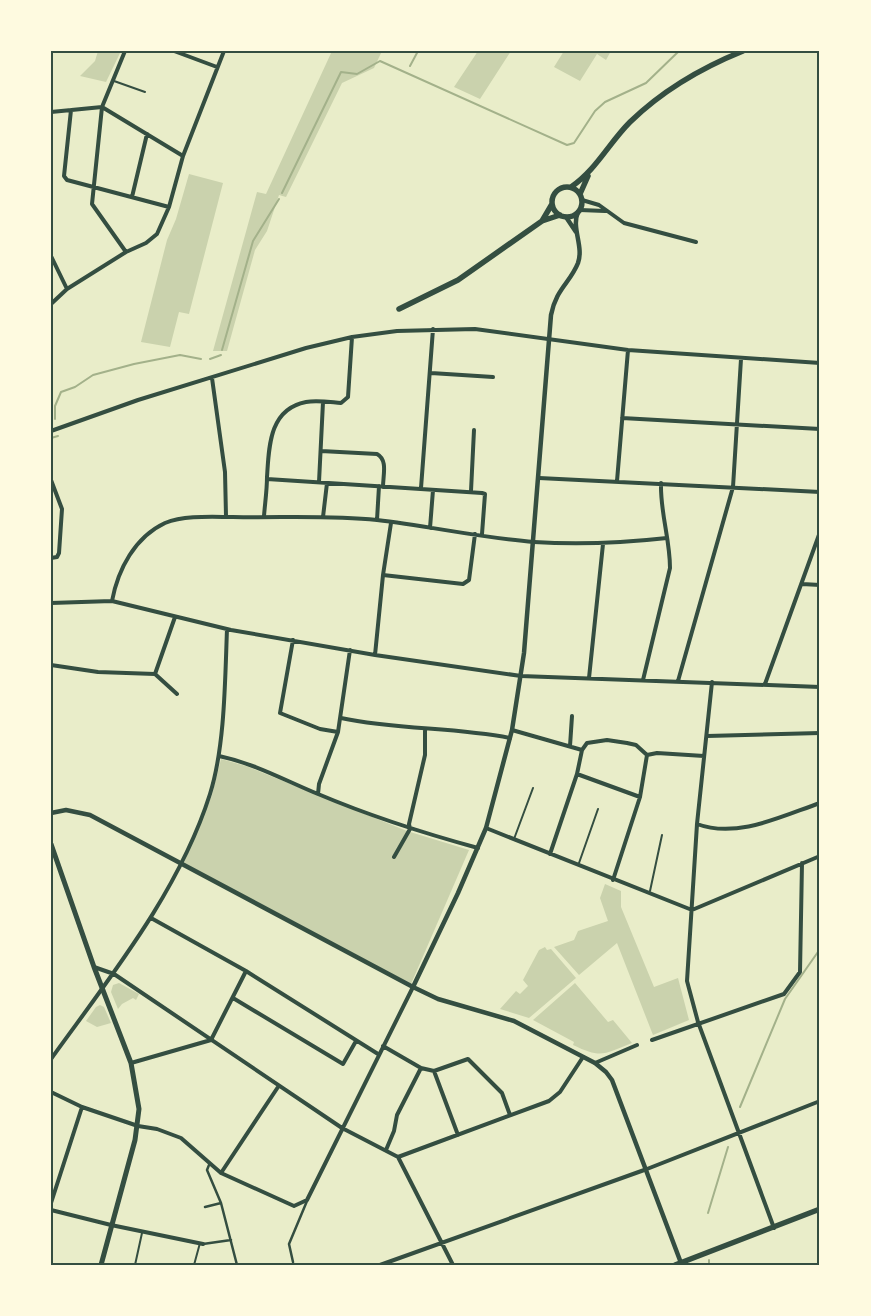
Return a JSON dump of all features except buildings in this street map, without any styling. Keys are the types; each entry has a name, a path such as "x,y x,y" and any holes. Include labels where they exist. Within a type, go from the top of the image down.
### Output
{"main road":[{"path":"542,221 556,191 564,187 571,187 589,174 630,123 666,91 696,73 743,51"},
{"path":"400,309 458,280 542,221 579,211 581,197 589,174"},
{"path":"571,187 581,197"},
{"path":"552,203 563,216"},
{"path":"51,844 94,967 131,1063 139,1109 138,1126 101,1265"},
{"path":"679,1264 820,1209"}],"street":[{"path":"125,51 102,106 92,204 126,252"},
{"path":"174,51 217,67"},
{"path":"51,304 67,288 126,252 146,243 157,234 169,207 183,156 224,51"},
{"path":"51,112 102,106 183,156"},
{"path":"70,110 64,176 67,180 169,207"},
{"path":"132,198 147,134"},
{"path":"581,197 599,205 624,223 696,242"},
{"path":"293,1262 289,1244 307,1200 413,987 486,828 512,730 521,676 539,478 549,338 554,300 578,263 580,254 576,219 579,211 607,211"},
{"path":"563,216 578,236"},
{"path":"51,256 67,288"},
{"path":"421,488 433,329"},
{"path":"51,431 138,400 306,348 352,337 391,331 475,329 628,350 820,363"},
{"path":"264,516 270,435 278,420 290,408 298,404 315,401 341,403 348,397 352,337"},
{"path":"617,482 628,350"},
{"path":"678,681 733,487 741,359"},
{"path":"431,373 493,377"},
{"path":"212,378 225,472 226,516"},
{"path":"319,482 323,402"},
{"path":"622,418 820,429"},
{"path":"471,491 474,430"},
{"path":"321,451 377,454 382,457 384,462 377,520"},
{"path":"539,478 820,492"},
{"path":"267,479 471,491 486,494 482,534"},
{"path":"51,480 62,509 59,553 57,557 51,558"},
{"path":"324,517 327,483"},
{"path":"644,680 667,583 670,554 660,506 661,483"},
{"path":"430,528 433,490"},
{"path":"112,601 114,589 142,537 167,522 226,516 324,517 377,520 533,542 603,544 667,538"},
{"path":"375,655 383,575 392,522"},
{"path":"765,684 817,546 820,532"},
{"path":"383,575 463,584 469,580 475,534"},
{"path":"589,678 603,544"},
{"path":"802,584 820,585"},
{"path":"51,603 112,601 227,629 375,655 521,676 820,687"},
{"path":"155,674 175,617"},
{"path":"51,1060 114,974 151,918 180,864 210,795 219,756 227,629"},
{"path":"293,640 280,713 320,729 338,732"},
{"path":"318,794 319,784 338,732 350,650"},
{"path":"51,665 98,672 155,674 177,694"},
{"path":"712,682 697,824 686,972 688,993 774,1228"},
{"path":"570,746 572,716"},
{"path":"341,718 376,726 425,730 475,731 510,738"},
{"path":"394,857 410,829 409,824 425,755 425,730"},
{"path":"512,730 582,750"},
{"path":"707,736 820,734"},
{"path":"550,854 577,774 582,750 587,743 607,740 636,746 647,755"},
{"path":"647,755 657,753 704,756"},
{"path":"613,880 640,798 647,755"},
{"path":"219,756 247,762 318,794 410,829 478,848"},
{"path":"577,774 640,798"},
{"path":"697,824 709,829 732,830 820,803"},
{"path":"51,813 66,810 90,815 413,987 438,999 514,1021 595,1063 612,1080 647,1169 679,1264"},
{"path":"486,828 649,895 692,910 820,856"},
{"path":"652,1040 698,1022 784,994 800,972 802,863"},
{"path":"151,918 246,971 378,1054"},
{"path":"94,967 114,974 342,1128 398,1157 440,1243 453,1265"},
{"path":"131,1063 210,1040 246,971"},
{"path":"233,998 343,1064 356,1041"},
{"path":"383,1046 421,1068 434,1071 468,1059 502,1093 510,1115"},
{"path":"595,1063 636,1046"},
{"path":"398,1157 549,1101 560,1092 583,1057"},
{"path":"386,1150 394,1131 396,1115 421,1068"},
{"path":"434,1071 458,1134"},
{"path":"221,1173 278,1086"},
{"path":"51,1092 82,1107 138,1126 158,1129 182,1138 209,1165 221,1173 294,1206 307,1200"},
{"path":"380,1265 647,1169 739,1131 820,1101"},
{"path":"51,1203 82,1107"},
{"path":"209,1165 207,1170 221,1203 237,1265"},
{"path":"204,1207 221,1203"},
{"path":"51,1210 201,1244 231,1240"}],"lane":[{"path":"113,81 145,92"},
{"path":"514,840 533,788"},
{"path":"578,866 598,809"},
{"path":"649,895 662,835"},
{"path":"135,1265 142,1232"},
{"path":"194,1265 201,1244"}],"green space":[{"path":"98,51 121,51 106,82 80,76 95,61"},
{"path":"332,51 382,51 374,68 342,83 286,197 279,195 267,231 255,250 227,351 213,351 257,192 266,194"},
{"path":"478,51 511,51 480,99 454,87"},
{"path":"564,51 611,51 606,60 597,54 580,81 554,67"},
{"path":"189,174 223,183 189,314 179,312 170,347 141,342 167,240 176,219"},
{"path":"221,759 246,766 407,831 469,850 411,984 184,863 212,795"},
{"path":"605,884 621,891 621,907 654,987 678,978 689,1020 653,1035 617,943 579,975 554,947 574,940 578,931 608,921 600,898"},
{"path":"545,947 547,950 551,949 576,978 529,1018 500,1009 516,991 520,994 528,986 523,980 539,950"},
{"path":"119,983 139,994 136,1000 133,998 122,1004 118,1009 111,992 113,985"},
{"path":"575,983 608,1022 613,1020 632,1043 609,1052 591,1052 573,1045 574,1042 533,1020"},
{"path":"100,1005 104,1007 111,1023 97,1027 86,1021 96,1007"}],"waterway":[{"path":"410,66 418,51"},
{"path":"282,193 341,72 357,74 380,61 567,145 574,143 595,111 605,102 646,83 679,51"},
{"path":"222,350 253,241 279,199"},
{"path":"55,419 55,406 61,392 75,387 93,375 134,364 180,355 201,359"},
{"path":"210,359 221,355"},
{"path":"51,438 58,436"},
{"path":"740,1107 785,999 820,949"},
{"path":"708,1213 728,1147"},
{"path":"709,1260 709,1265"}]}
